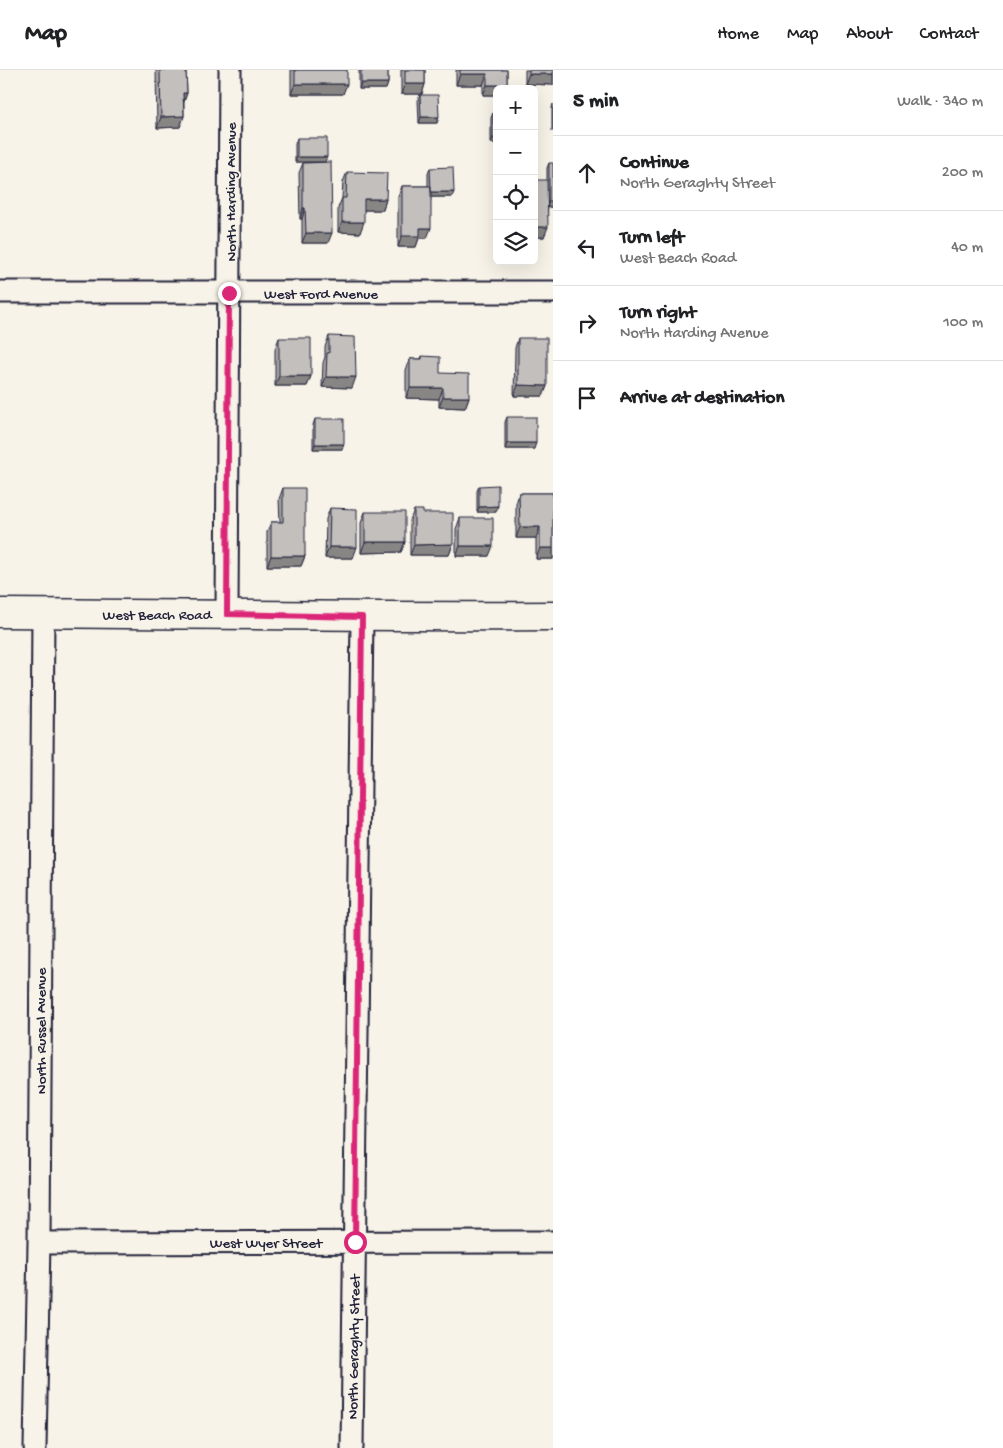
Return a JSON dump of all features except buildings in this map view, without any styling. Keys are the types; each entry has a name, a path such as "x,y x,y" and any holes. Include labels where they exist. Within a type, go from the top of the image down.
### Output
{"street":[{"name":"North Harding Avenue","path":"227,614 230,70"},
{"name":"West Ford Avenue","path":"0,292 553,292"},
{"name":"West Beach Road","path":"0,613 227,614 362,617 553,616"},
{"name":"North Russel Avenue","path":"35,1448 39,1243 43,613"},
{"name":"North Geraghty Street","path":"352,1448 362,617"},
{"name":"West Wyer Street","path":"39,1243 553,1242"}],"route":[{"path":"229,293 227,614 362,617 355,1242"}]}
